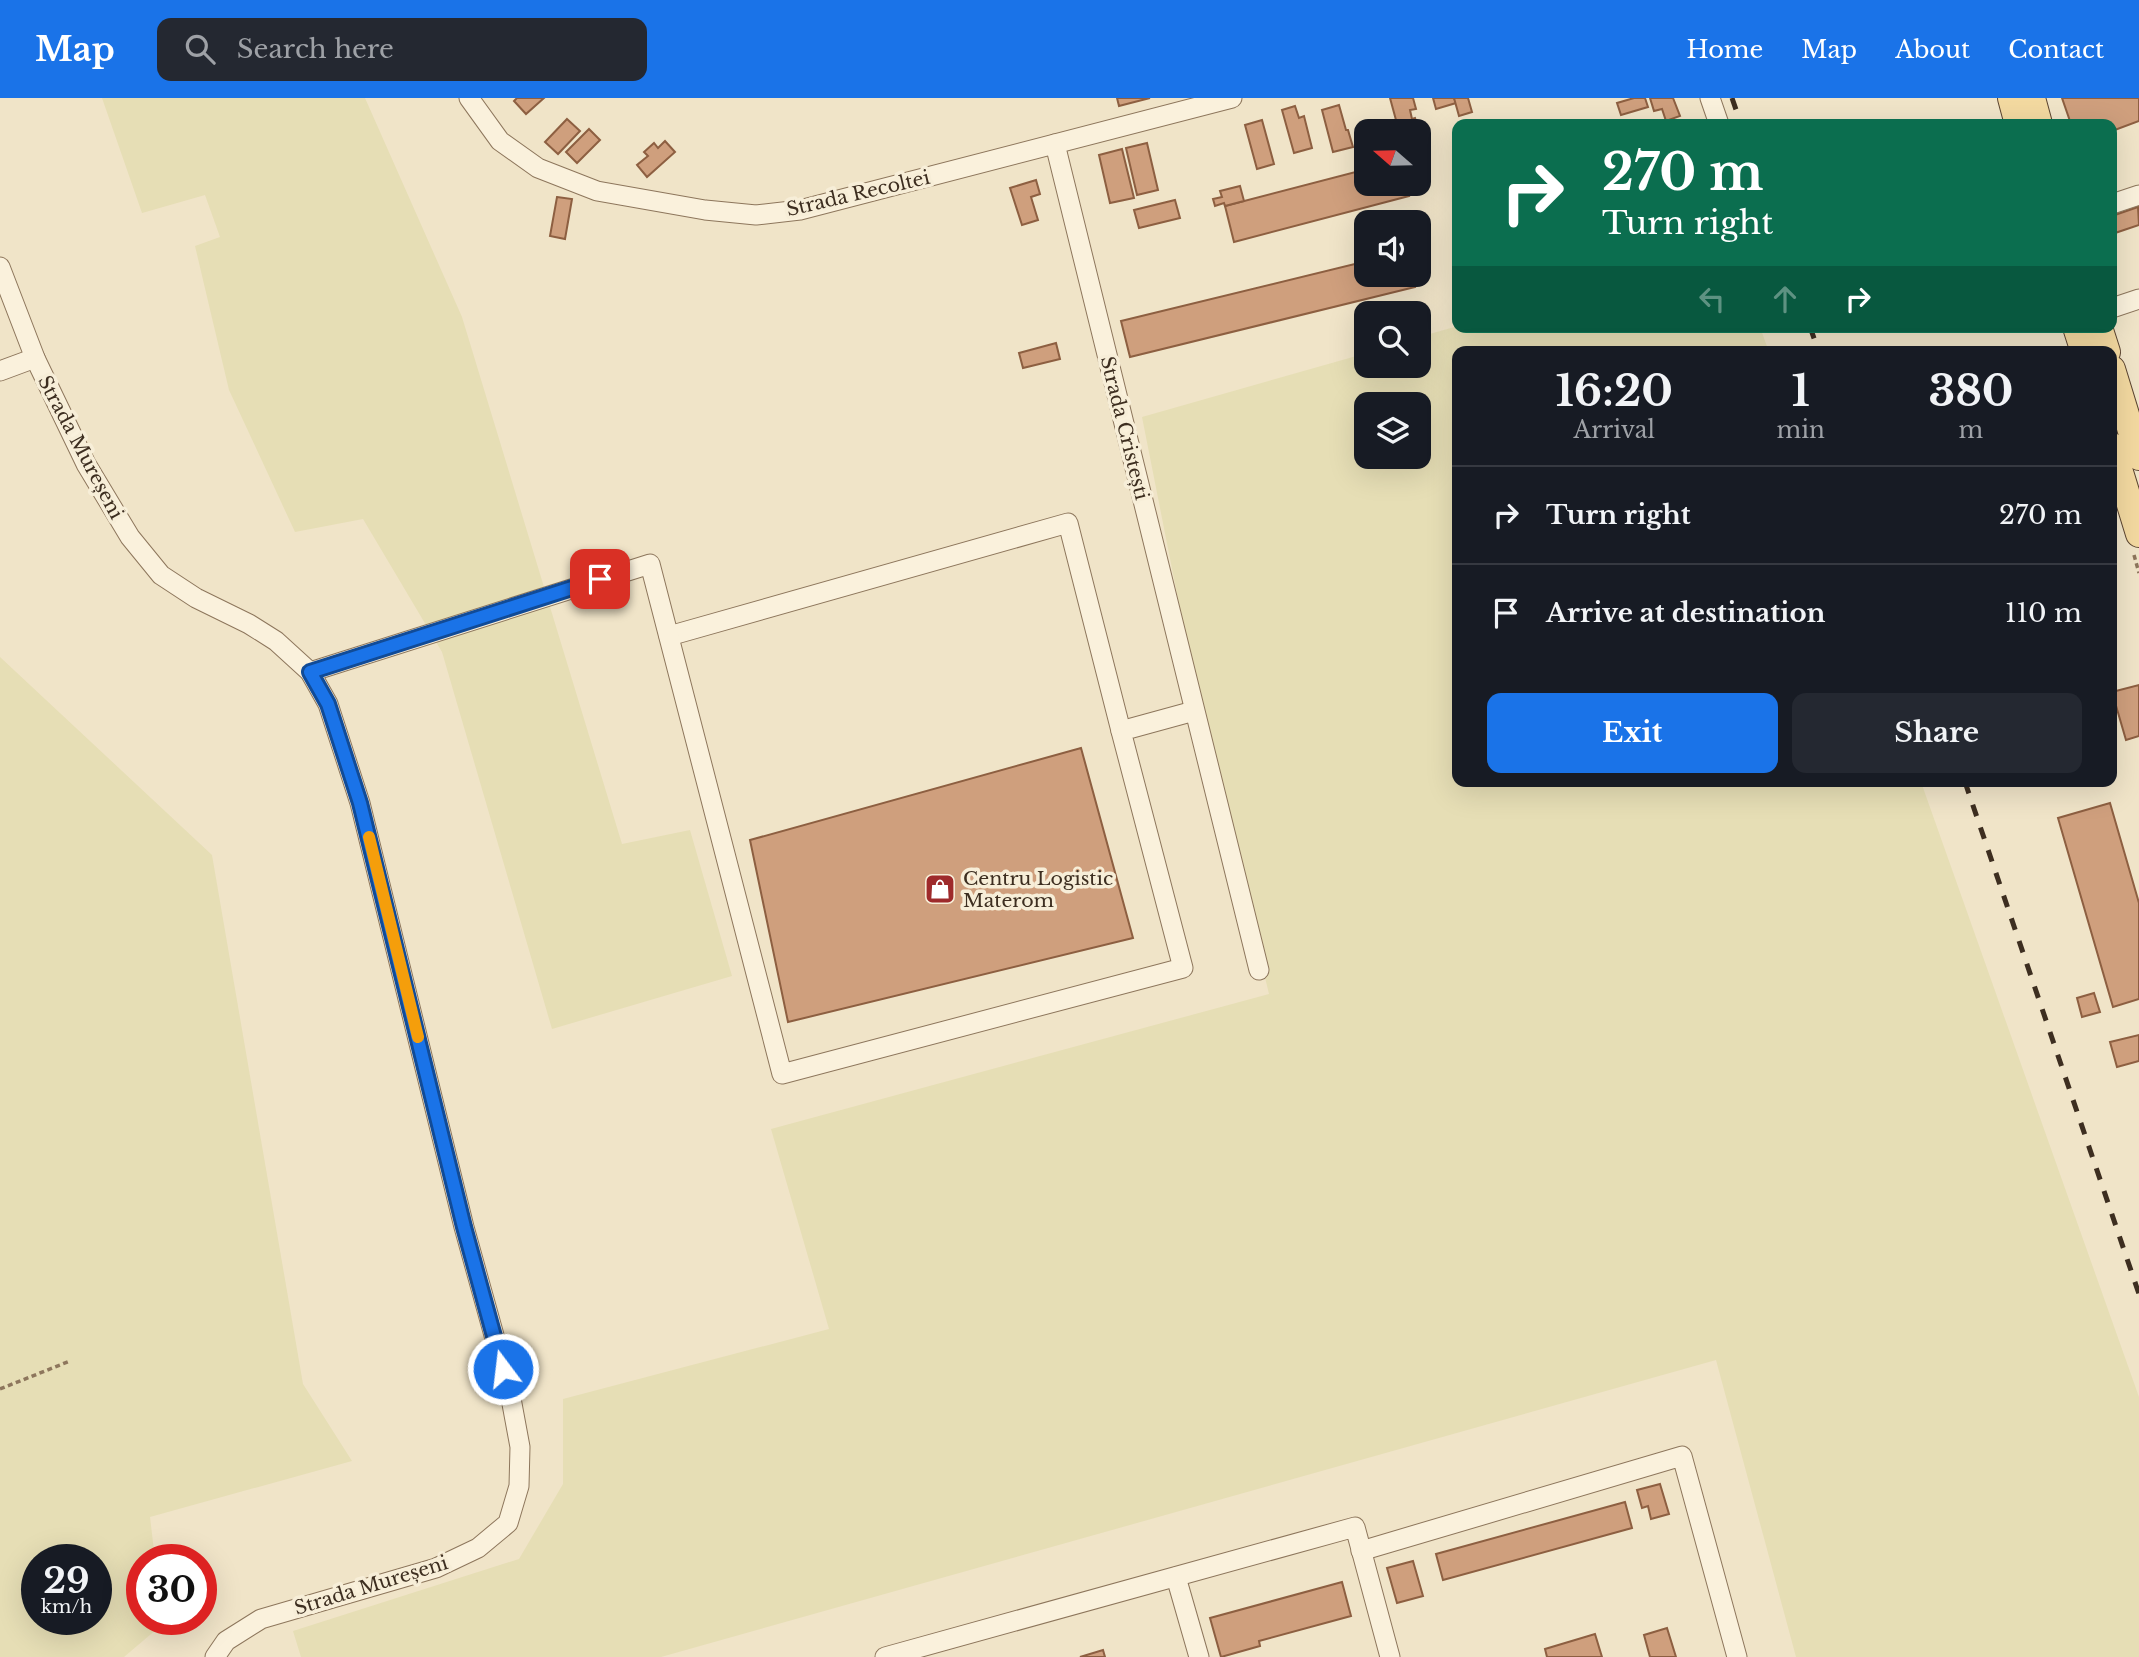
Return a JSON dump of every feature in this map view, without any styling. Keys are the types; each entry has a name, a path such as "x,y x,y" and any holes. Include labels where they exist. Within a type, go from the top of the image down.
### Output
{"main road":[{"path":"2011,98 2017,119"},
{"path":"2032,98 2038,119"},
{"path":"2117,377 2131,400 2139,457"},
{"path":"2117,462 2139,534"}],"street":[{"name":"Strada Recoltei","path":"469,98 500,141 538,168 597,191 705,210 756,215 800,210 1232,98"},
{"path":"1710,98 1717,119"},
{"name":"Strada Cristești","path":"1055,144 1259,971"},
{"path":"2117,202 2139,195"},
{"name":"Strada Mureșeni","path":"0,267 35,358 86,464 130,537 161,575 196,598 276,641 310,672 328,704 360,803 464,1227 510,1393 520,1447 519,1486 508,1523 478,1548 436,1569 261,1619 226,1641 215,1657"},
{"path":"2117,306 2139,299"},
{"path":"0,371 35,358"},
{"path":"310,672 650,564 782,1074 1183,968 1068,523 669,636"},
{"path":"1122,731 1194,711"},
{"path":"1361,1551 1682,1456 1737,1657"},
{"path":"885,1657 1355,1528 1390,1657"},
{"path":"1176,1577 1199,1657"}],"path":[{"path":"0,1389 70,1360"}],"shaded area":[{"path":"102,98 365,98 462,317 622,844 690,830 732,976 552,1029 442,652 363,519 295,532 229,390 195,246 220,237 205,195 142,213"},
{"path":"1452,328 1452,333 1762,333 1767,346 1452,346 1452,787 1923,787 2139,1397 2139,1657 1796,1657 1716,1360 661,1657 301,1657 293,1631 519,1559 563,1484 563,1399 829,1329 771,1129 1269,994 1196,690 1142,417 1354,357 1354,378 1431,378 1431,334"},
{"path":"0,657 212,855 303,1384 352,1461 150,1517 153,1544 126,1544 126,1635 150,1635 124,1657 0,1657"}],"building":[{"path":"517,98 544,98 526,114 514,101"},
{"path":"1117,98 1150,98 1119,106"},
{"path":"1390,98 1413,98 1416,109 1410,110 1412,119 1396,119"},
{"path":"1433,98 1454,98 1456,103 1436,109"},
{"path":"1454,98 1468,98 1472,112 1459,116"},
{"path":"1645,98 1648,107 1621,115 1617,103"},
{"path":"1650,98 1673,98 1680,116 1665,119 1662,109 1654,111"},
{"path":"2062,98 2139,98 2139,121 2117,129 2117,119 2069,119"},
{"path":"1339,105 1353,147 1333,152 1322,110"},
{"path":"1295,106 1299,118 1304,116 1312,148 1294,153 1282,110"},
{"path":"567,119 580,131 558,154 545,142"},
{"path":"1262,120 1274,164 1257,169 1245,125"},
{"path":"589,129 600,140 577,163 566,152"},
{"path":"665,141 675,152 647,177 637,165 648,156 644,152 654,143 658,148"},
{"path":"1147,143 1158,190 1137,195 1126,148"},
{"path":"1122,149 1134,198 1110,203 1099,155"},
{"path":"1354,172 1354,196 1409,196 1234,242 1225,206"},
{"path":"1036,180 1040,194 1031,197 1038,220 1022,225 1010,188"},
{"path":"1240,186 1244,201 1215,206 1213,199 1222,197 1220,191"},
{"path":"557,197 572,199 565,239 550,236"},
{"path":"1175,200 1180,218 1139,228 1134,210"},
{"path":"2138,207 2139,225 2117,232 2117,214"},
{"path":"1354,264 1354,287 1415,287 1130,357 1121,321"},
{"path":"1056,343 1060,359 1023,368 1019,353"},
{"path":"2139,685 2139,736 2126,740 2117,709 2117,691"},
{"name":"Centru Logistic Materom","path":"1081,748 1133,938 788,1022 750,840"},
{"path":"2110,803 2139,903 2139,999 2113,1007 2058,818"},
{"path":"2094,993 2100,1012 2082,1017 2077,998"},
{"path":"2139,1035 2139,1061 2117,1067 2110,1042"},
{"path":"1660,1484 1669,1514 1651,1519 1648,1506 1642,1508 1637,1490"},
{"path":"1625,1502 1632,1528 1443,1580 1436,1554"},
{"path":"1413,1561 1423,1596 1397,1603 1387,1568"},
{"path":"1342,1582 1351,1616 1259,1641 1260,1646 1221,1657 1210,1618"},
{"path":"1667,1628 1676,1657 1650,1657 1644,1635"},
{"path":"1595,1634 1602,1657 1547,1657 1545,1649"},
{"path":"1103,1650 1105,1657 1080,1657"}],"railway":[{"path":"1732,98 1739,119"},
{"path":"1812,333 1817,346"},
{"path":"1967,787 2139,1294"}],"slow traffic":[{"path":"369,837 418,1037"}],"place":[{"name":"Centru Logistic Materom","path":"940,889"}],"route":[{"path":"503,1369 464,1227 360,803 328,704 310,672 600,579"}]}
